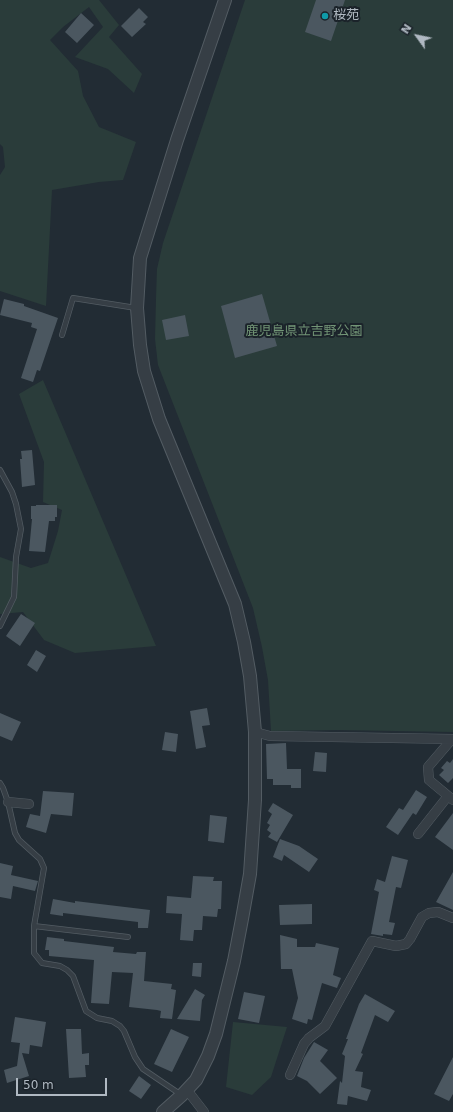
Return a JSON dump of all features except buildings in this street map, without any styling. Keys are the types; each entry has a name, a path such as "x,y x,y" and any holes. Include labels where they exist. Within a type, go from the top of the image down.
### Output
{"street":[{"path":"163,1112 196,1080 208,1056 216,1034 234,961 250,874 255,800 255,732 250,676 235,604 159,419 144,371 137,308 140,258 177,140 225,0"},
{"path":"255,732 270,736 452,739"},
{"path":"418,834 450,798 429,780 428,767 452,739"},
{"path":"8,802 29,804"},
{"path":"290,1075 304,1044 309,1038 325,1026 372,941 396,946 406,944 422,917 429,913 438,912 453,918"},
{"path":"184,1093 204,1112"}],"lane":[{"path":"62,335 73,298 137,308"},
{"path":"0,470 12,492 21,529 16,557 14,597 0,626"},
{"path":"0,783 4,788 17,837 40,859 44,868 34,926 34,953 42,963 60,966 73,976 86,1011 97,1018 112,1021 120,1026 124,1031 135,1057 143,1069 184,1093"},
{"path":"34,926 128,937"}],"green space":[{"path":"0,0 99,0 119,25 109,37 142,74 134,93 108,69 75,57 103,27 89,7 63,27 50,40 78,71 83,96 99,127 136,142 123,180 99,182 52,190 46,306 0,291 0,175 5,167 3,147 0,144"},
{"name":"鹿児島県立吉野公園","path":"245,0 453,0 453,732 338,730 271,731 268,680 253,608 158,365 155,339 157,269 163,243"},
{"path":"43,380 156,646 75,653 44,640 23,612 0,614 0,557 31,568 48,563 58,531 62,510 43,502 44,462 19,394"},
{"path":"233,1022 287,1027 271,1077 252,1095 226,1087"}],"place":[{"name":"桜苑","path":"325,16"}]}
